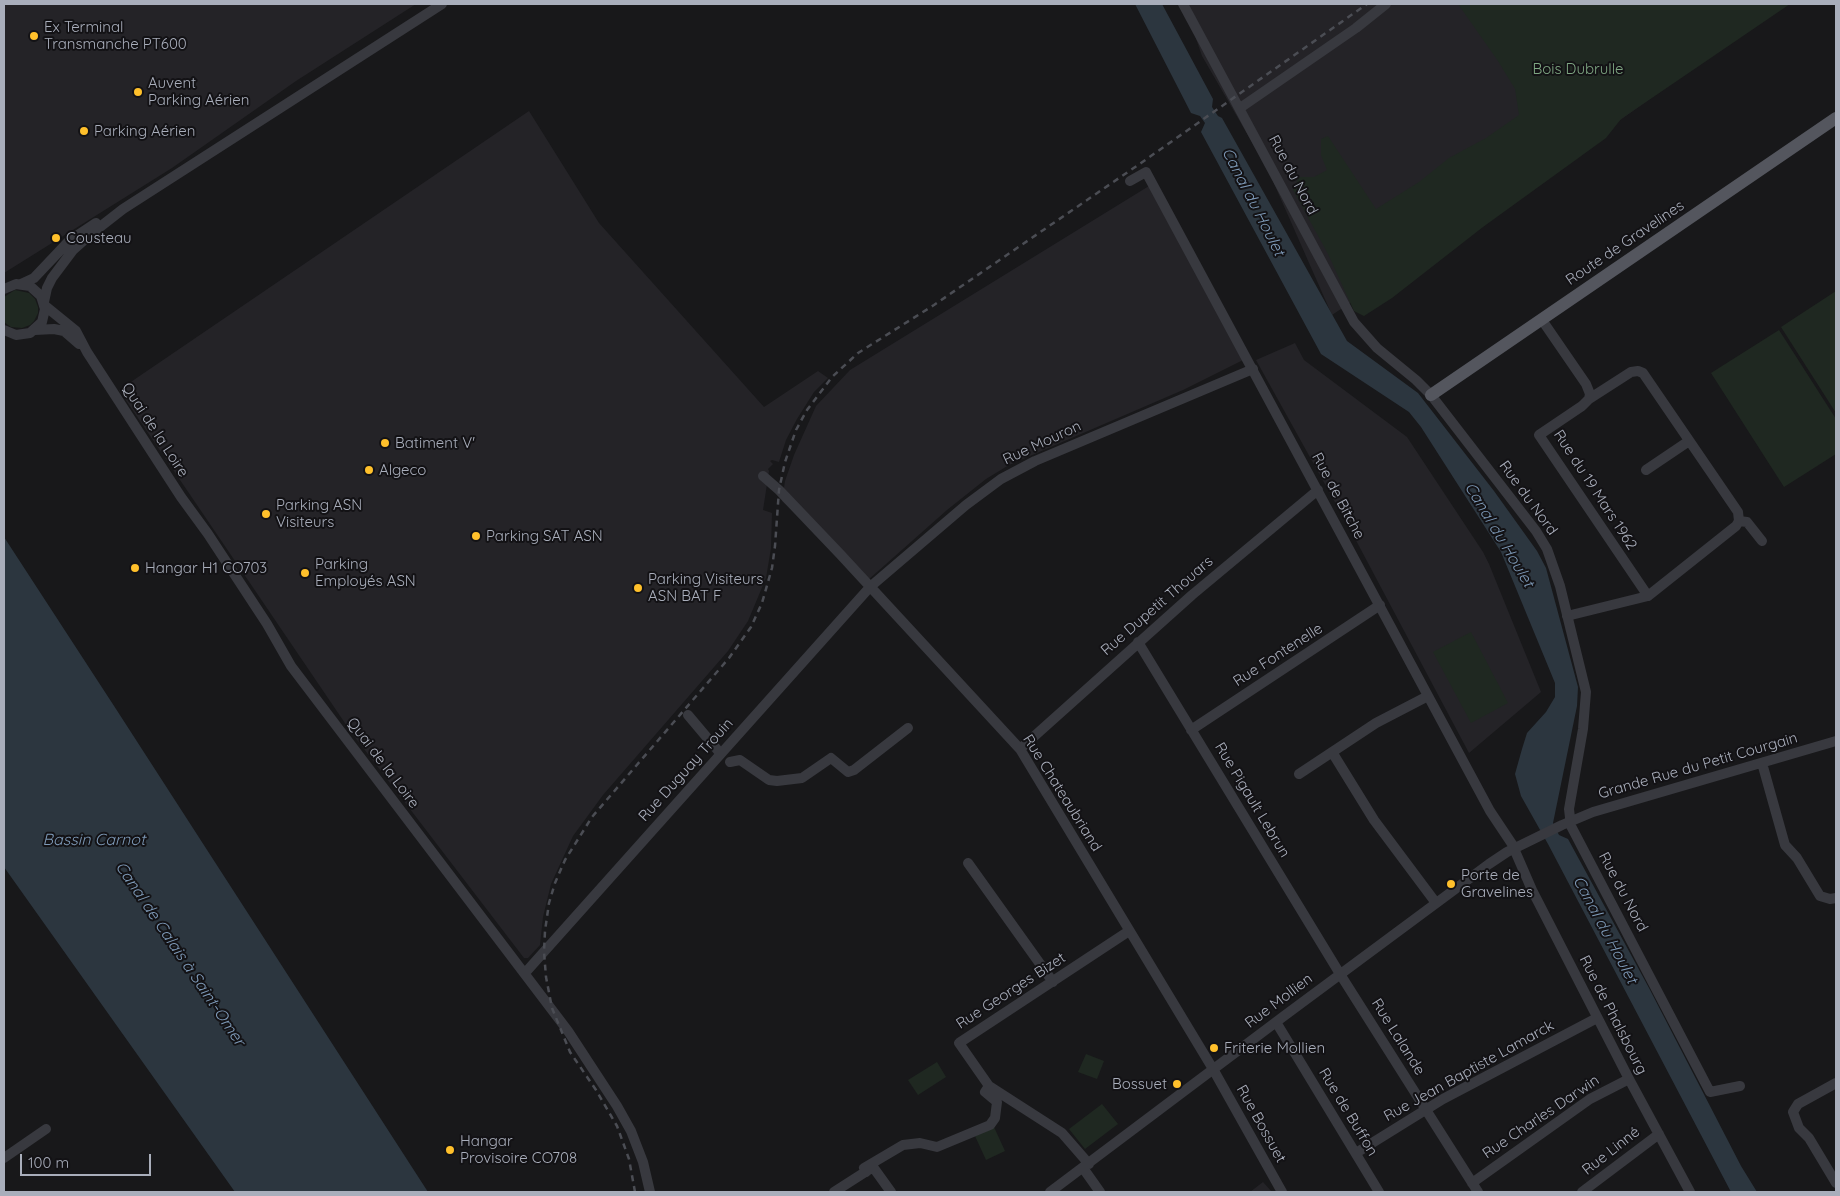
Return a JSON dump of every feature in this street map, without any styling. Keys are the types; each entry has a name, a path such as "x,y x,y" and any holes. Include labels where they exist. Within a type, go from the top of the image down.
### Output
{"main road":[{"name":"Route de Gravelines","path":"1431,395 1836,118"}],"street":[{"path":"35,330 43,319 44,303 50,281 73,250 88,236 124,210 442,4"},
{"name":"Rue du Nord","path":"1183,4 1354,322 1377,348 1431,395 1544,543 1555,570 1585,684 1587,702 1569,809 1570,821 1710,1092 1740,1086"},
{"path":"1240,108 1356,28 1386,4"},
{"name":"Rue de Bitche","path":"1130,181 1146,172 1494,819 1514,848"},
{"path":"4,289 11,285 22,284 34,278 77,235 124,210"},
{"name":"Quai de la Loire","path":"22,284 34,288 44,303 72,326 181,497 208,534 263,619 291,666 505,950 564,1025 617,1106 636,1142 650,1192"},
{"path":"1542,320 1586,384 1589,399 1631,372 1638,371 1642,373 1738,512 1736,526 1648,596 1567,616"},
{"name":"Quai de la Loire","path":"4,330 11,334 20,335 35,330 54,329 64,331 87,352"},
{"name":"Rue Mouron","path":"870,587 973,498 1014,471 1047,455 1253,369"},
{"name":"Rue du 19 Mars 1962","path":"1589,399 1582,406 1539,435 1648,596"},
{"path":"1646,470 1689,441"},
{"name":"Rue Chateaubriand","path":"763,476 779,490 1020,749 1213,1070"},
{"name":"Rue Dupetit Thouars","path":"1020,749 1227,564 1318,490"},
{"path":"1738,520 1747,522 1762,541"},
{"name":"Rue Duguay Trouin","path":"525,973 870,587"},
{"name":"Rue Fontenelle","path":"1191,730 1380,605"},
{"name":"Rue Pigault Lebrun","path":"1138,642 1340,974"},
{"path":"1299,774 1385,717 1428,696"},
{"path":"688,715 720,753"},
{"path":"730,762 740,760 769,780 777,781 802,778 831,758 848,772 854,770 908,728"},
{"name":"Grande Rue du Petit Courgain","path":"1557,827 1600,810 1836,741"},
{"path":"1332,752 1374,820 1436,903"},
{"path":"1762,763 1785,845 1797,858 1820,896 1830,899 1836,898"},
{"name":"Rue Mollien","path":"1050,1192 1489,864 1514,848 1557,827"},
{"name":"Rue de Phalsbourg","path":"1514,848 1532,890 1597,1018 1690,1192"},
{"path":"968,862 1052,982"},
{"name":"Rue Georges Bizet","path":"1100,1192 1086,1166 1062,1133 989,1086 959,1043 1129,931"},
{"name":"Rue Lalande","path":"1340,974 1478,1192"},
{"name":"Rue Jean Baptiste Lamarck","path":"1356,1153 1425,1109 1597,1018"},
{"name":"Rue de Buffon","path":"1276,1022 1379,1192"},
{"name":"Rue Bossuet","path":"1213,1070 1282,1192"},
{"name":"Rue Charles Darwin","path":"1472,1183 1590,1099 1629,1079"},
{"path":"1836,1082 1798,1104 1793,1112 1799,1128 1809,1138 1836,1183"},
{"path":"891,1192 869,1169 864,1168 904,1145 920,1143 937,1147 990,1125 995,1118 997,1102 985,1092 989,1086"},
{"path":"4,1158 46,1129"},
{"name":"Rue Linné","path":"1582,1192 1658,1134"},
{"path":"834,1192 869,1169"}],"shaded area":[{"path":"4,4 416,4 296,81 172,168 4,273"},
{"path":"1184,4 1784,4 1565,159 1332,315 1268,170 1202,56"},
{"path":"529,111 599,223 764,407 818,371 828,378 814,392 797,419 786,440 779,462 770,461 773,464 768,469 763,510 772,513 771,548 766,578 748,621 728,651 603,795 573,836 551,884 543,917 540,945 528,958 524,958 351,732 119,390"},
{"path":"1149,186 1243,360 1183,390 1009,465 986,479 947,510 868,580 782,501 785,481 794,455 816,406 850,370"},
{"path":"1295,343 1304,360 1407,437 1489,564 1541,692 1469,753 1351,531 1256,360"},
{"path":"1263,1182 1272,1192 1250,1192"}],"green space":[{"name":"Bois Dubrulle","path":"1458,4 1790,4 1621,119 1606,138 1483,227 1392,298 1364,316 1354,311 1328,254 1293,190 1299,177 1314,177 1327,170 1321,155 1321,139 1328,136 1376,209 1419,182 1449,158 1486,138 1519,115 1515,89"},
{"path":"15,290 29,293 35,299 38,307 38,313 34,321 22,328 11,327 4,322 4,297"},
{"path":"1836,291 1836,413 1781,327"},
{"path":"1779,330 1836,419 1836,454 1784,487 1711,373"},
{"path":"1471,632 1508,703 1471,723 1433,652"},
{"path":"1086,1054 1104,1061 1097,1079 1078,1072"},
{"path":"937,1062 946,1077 918,1095 908,1080"},
{"path":"1102,1104 1118,1124 1085,1149 1069,1129"},
{"path":"994,1127 1005,1151 986,1160 975,1136"}],"water":[{"name":"Canal du Houlet","path":"1135,4 1162,4 1213,99 1212,107 1218,116 1222,118 1347,341 1418,393 1494,491 1537,551 1546,568 1578,687 1577,706 1553,823 1559,835 1568,839 1649,988 1741,1166 1757,1192 1731,1192 1521,796 1515,774 1522,749 1527,733 1546,712 1555,697 1555,683 1501,552 1421,427 1409,412 1321,354 1201,132 1205,123 1200,116 1191,113"},
{"name":"Bassin Carnot","path":"4,537 428,1192 235,1192 4,867"}],"railway":[{"path":"635,1192 629,1159 617,1126 596,1090 570,1052 552,1008 546,977 544,952 549,903 565,860 592,817 729,658 751,627 762,603 772,568 779,490 785,462 796,430 807,410 832,377 858,353 934,305 1141,163 1367,4"}],"place":[{"name":"Ex Terminal Transmanche PT600","path":"34,36"},
{"name":"Auvent Parking Aérien","path":"138,92"},
{"name":"Parking Aérien","path":"84,131"},
{"name":"Cousteau","path":"56,238"},
{"name":"Batiment V'","path":"385,443"},
{"name":"Algeco","path":"369,470"},
{"name":"Parking ASN Visiteurs","path":"266,514"},
{"name":"Parking SAT ASN","path":"476,536"},
{"name":"Hangar H1 CO703","path":"135,568"},
{"name":"Parking Employés ASN","path":"305,573"},
{"name":"Parking Visiteurs ASN BAT F","path":"638,588"},
{"name":"Porte de Gravelines","path":"1451,884"},
{"name":"Friterie Mollien","path":"1214,1048"},
{"name":"Bossuet","path":"1177,1084"},
{"name":"Hangar Provisoire CO708","path":"450,1150"}],"water label":[{"name":"Canal de Calais à Saint-Omer","path":"180,954"}]}
